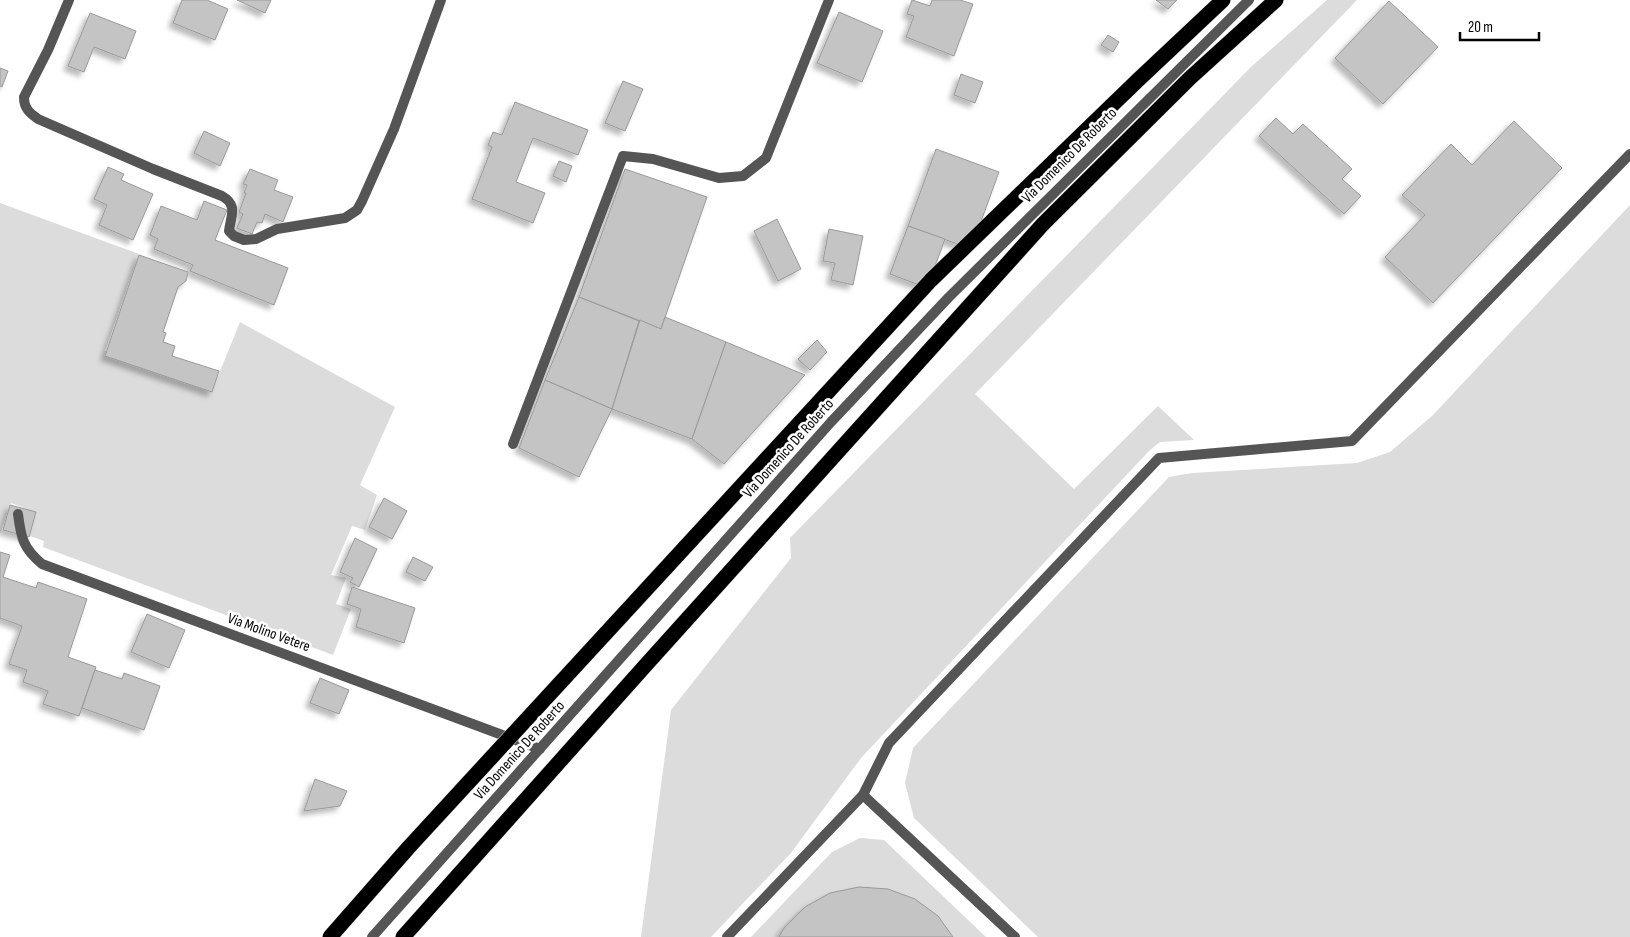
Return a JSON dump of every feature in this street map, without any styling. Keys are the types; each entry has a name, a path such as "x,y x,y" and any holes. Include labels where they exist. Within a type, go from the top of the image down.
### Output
{"highway":[{"path":"330,937 409,847 931,280 1223,0"},
{"path":"403,937 1043,224 1190,78 1276,0"}],"street":[{"path":"69,0 48,50 24,97 24,104 28,112 38,119 153,170 222,196 230,201 232,206 229,231 234,236 244,240 256,239 277,229 345,218 357,210 394,129 441,0"},
{"path":"513,444 623,156 654,159 719,178 744,176 766,158 828,0"},
{"name":"Via Domenico De Roberto","path":"372,937 831,422 949,296 1249,0"},
{"path":"727,937 863,795 889,743 1159,458 1352,441 1630,154"},
{"name":"Via Molino Vetere","path":"18,514 21,536 26,547 42,564 540,749"},
{"path":"863,795 1015,937"}],"shaded area":[{"path":"1327,0 1357,0 975,394 1074,489 1158,406 1194,440 1160,442 1149,451 861,758 791,853 711,937 641,937 671,710 791,558 790,538 1252,66"},
{"path":"0,203 139,254 105,351 212,391 240,322 395,407 360,485 377,495 365,530 352,526 331,575 346,578 336,604 351,609 333,655 43,547 44,541 27,535 34,512 11,503 0,534"},
{"path":"1630,205 1630,937 1038,937 914,818 905,783 913,748 1169,477 1192,473 1357,463 1390,452 1433,415"},
{"path":"860,838 884,840 986,937 751,937 832,852"}],"building":[{"path":"182,0 207,0 228,9 215,40 173,23"},
{"path":"237,0 271,0 265,13"},
{"path":"912,0 930,6 932,0 960,0 973,4 954,56 906,37 914,16 907,14"},
{"path":"1156,0 1177,0 1168,9"},
{"path":"1389,1 1438,47 1383,104 1335,58"},
{"path":"839,12 883,31 862,82 817,63"},
{"path":"90,13 136,31 125,59 94,47 84,72 68,66"},
{"path":"1108,35 1119,42 1113,52 1101,45"},
{"path":"0,68 8,71 2,87 0,86"},
{"path":"961,74 983,82 975,103 954,95"},
{"path":"623,81 643,89 625,131 605,123"},
{"path":"515,102 588,130 578,155 533,138 516,182 545,193 533,223 472,199 492,147 488,145 493,132 502,135"},
{"path":"1276,118 1293,134 1303,124 1352,169 1342,179 1361,196 1344,214 1259,136"},
{"path":"1514,121 1562,168 1433,303 1385,257 1425,215 1402,195 1451,144 1472,165"},
{"path":"204,131 230,143 220,166 194,153"},
{"path":"936,149 999,172 971,249 908,226"},
{"path":"559,161 572,166 566,182 553,176"},
{"path":"108,167 124,174 121,180 153,194 133,240 99,225 107,205 94,199"},
{"path":"250,169 278,180 274,190 293,197 283,222 265,214 262,223 257,222 252,234 237,228 243,214 239,212 246,193 244,193 247,185 243,184"},
{"path":"625,169 707,197 661,329 579,297"},
{"path":"204,201 227,210 215,240 288,268 274,305 190,271 193,265 154,249 158,239 150,235 161,206 197,220"},
{"path":"777,219 801,269 778,281 754,231"},
{"path":"908,226 945,239 927,288 890,274"},
{"path":"829,229 863,236 853,285 831,280 835,263 823,261"},
{"path":"139,255 188,272 186,281 178,287 163,332 166,333 163,342 175,346 172,356 219,371 212,392 105,356"},
{"path":"579,297 639,321 612,409 545,380"},
{"path":"665,317 726,342 692,439 612,409 640,320 661,329"},
{"path":"817,340 827,352 810,370 798,359"},
{"path":"726,342 805,375 724,464 692,439"},
{"path":"545,380 612,409 579,477 519,448"},
{"path":"384,498 407,511 392,539 369,527"},
{"path":"10,505 36,512 29,537 3,530"},
{"path":"355,538 377,549 359,587 350,582 353,578 340,572"},
{"path":"0,552 10,555 3,577 36,588 38,582 87,599 68,657 96,667 79,716 43,704 48,691 23,682 27,670 9,664 22,626 0,618"},
{"path":"413,557 433,567 425,581 406,572"},
{"path":"352,587 415,608 404,643 356,627 361,609 347,604"},
{"path":"147,614 185,630 169,668 131,652"},
{"path":"95,670 122,679 124,673 160,686 144,730 82,708"},
{"path":"320,678 349,690 339,714 310,703"},
{"path":"315,779 347,791 340,806 304,811"},
{"path":"859,887 888,889 915,899 938,916 953,937 779,937 784,928 805,907 830,893"}]}
